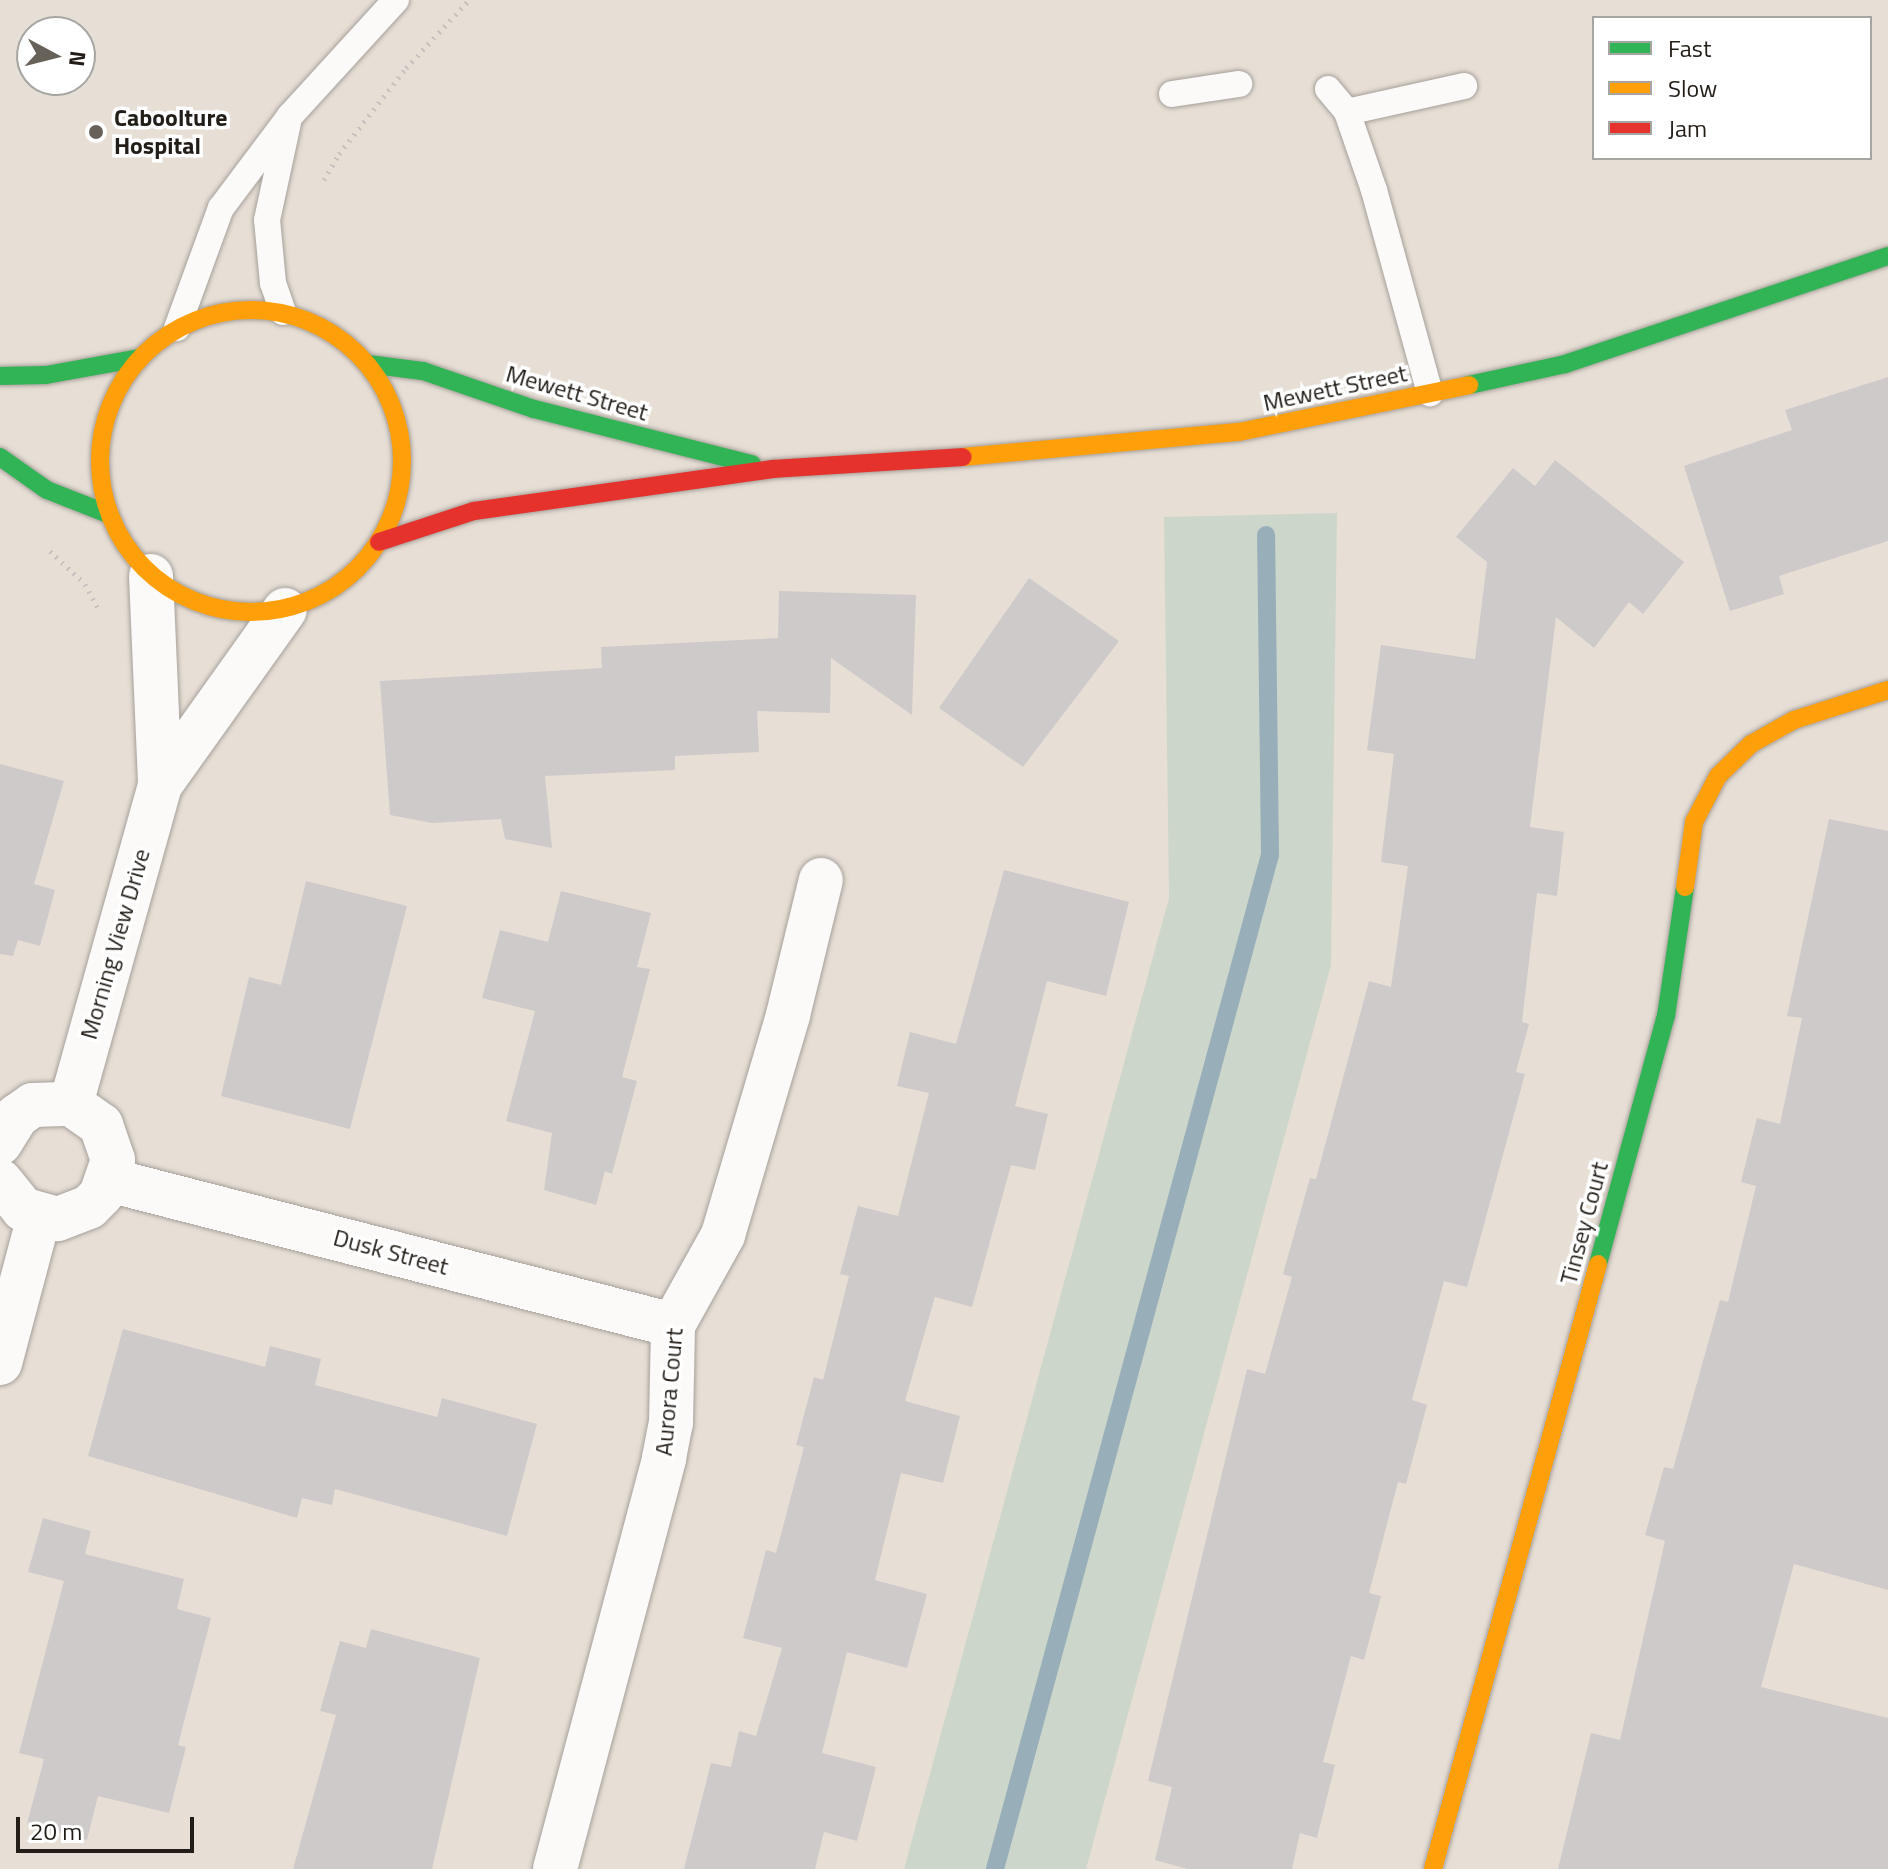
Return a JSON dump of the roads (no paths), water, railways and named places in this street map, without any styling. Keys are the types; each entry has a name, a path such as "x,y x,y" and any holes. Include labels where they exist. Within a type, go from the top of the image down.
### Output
{"main road":[{"name":"Mewett Street","path":"379,542 474,511 773,469 1064,451 1239,432 1565,364 1888,256"},
{"path":"248,309 283,312 331,331 368,364 392,406 402,451 398,499 379,542 355,573 322,595 285,610 237,614 191,602 151,576 126,548 108,514 99,474 102,431 115,392 140,358 177,328 212,314 248,309"},
{"path":"0,376 46,375 140,358"},
{"name":"Mewett Street","path":"368,364 423,371 534,409 773,469"},
{"path":"0,457 47,490 108,514"},
{"name":"Tinsey Court","path":"1433,1869 1666,1016 1694,822 1718,776 1751,744 1794,720 1888,690"}],"street":[{"name":"Morning View Drive","path":"71,1104 160,785 151,576"},
{"name":"Morning View Drive","path":"160,785 285,610"},
{"name":"Aurora Court","path":"555,1869 664,1458 671,1423 673,1325 723,1235 788,1015 821,880"},
{"path":"0,1143 17,1116 33,1105 71,1104 88,1112 110,1142 109,1180 89,1207 74,1215 39,1216 10,1198 0,1181"},
{"name":"Dusk Street","path":"109,1180 673,1325"},
{"path":"0,1363 39,1216"}],"lane":[{"path":"177,328 221,208 290,116 396,0"},
{"path":"1172,94 1239,84"},
{"path":"1347,112 1464,86"},
{"path":"1328,89 1347,112 1430,393"},
{"path":"283,312 273,283 267,220 290,116"}],"waterway":[{"path":"995,1869 1270,855 1266,535"}],"place":[{"name":"Caboolture Hospital","path":"96,132"}]}
